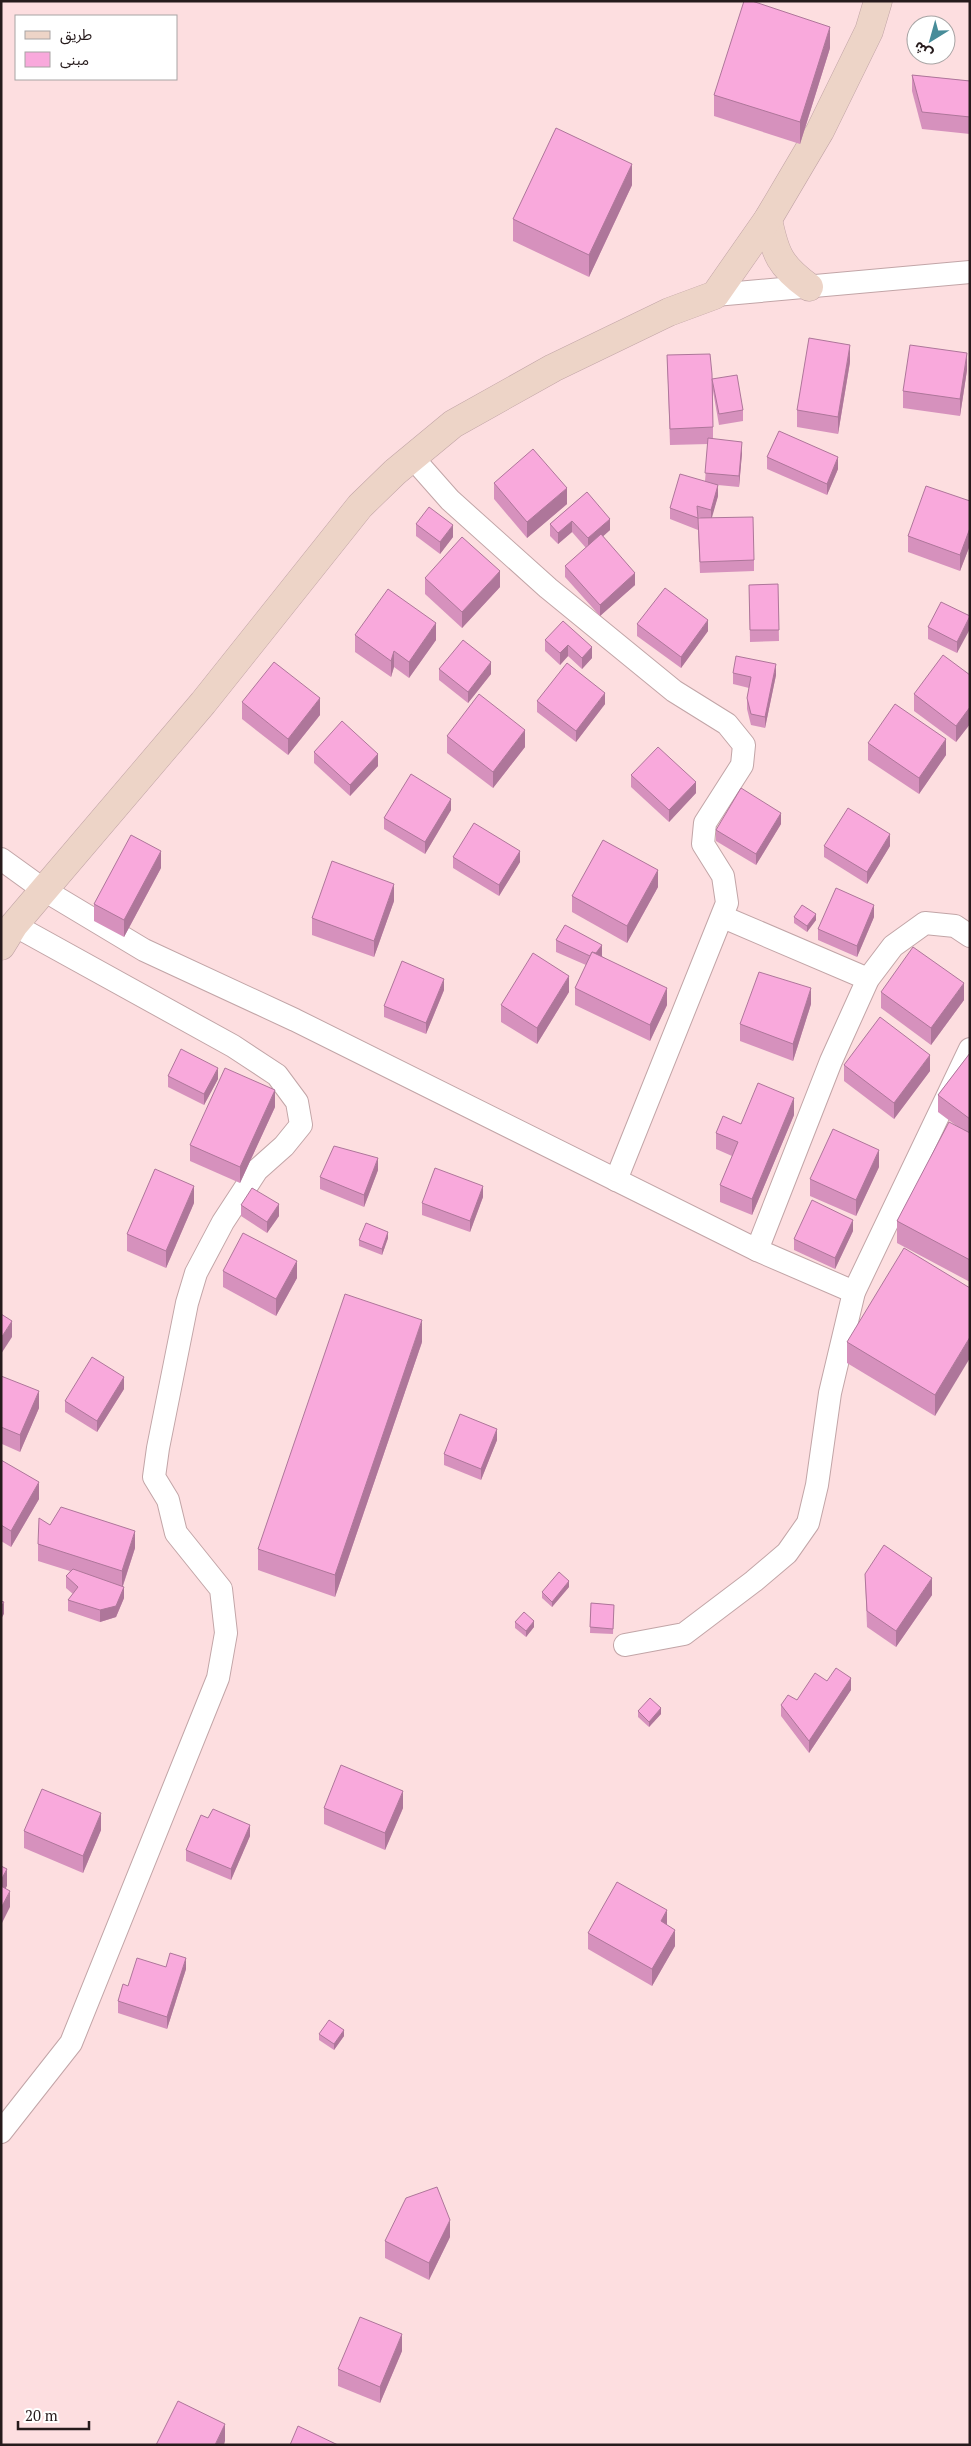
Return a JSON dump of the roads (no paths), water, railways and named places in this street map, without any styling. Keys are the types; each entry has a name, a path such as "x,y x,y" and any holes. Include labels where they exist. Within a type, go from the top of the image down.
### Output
{"street":[{"path":"715,296 768,219 820,131 869,31 878,1"},
{"path":"768,219 774,248 781,263 809,287"},
{"path":"1,2132 71,2043 218,1678 226,1633 221,1589 176,1534 168,1500 154,1477 158,1448 186,1303 196,1273 223,1222 257,1170 284,1146 301,1125 296,1102 277,1075 233,1046 5,935 204,703 360,506 412,457 454,424 553,368 668,312 715,296 970,272"},
{"path":"412,457 450,500 548,588 674,691 727,724 744,745 742,765 705,823 704,830 703,844 723,876 727,892 727,903 723,917 650,1091 616,1180"},
{"path":"1,859 44,890 144,950 304,1024 757,1250 854,1292"},
{"path":"723,917 868,978"},
{"path":"757,1250 830,1061 868,978 893,946 925,923 956,926 970,936"},
{"path":"625,1645 684,1634 754,1581 787,1553 808,1523 817,1485 830,1393 854,1292 970,1049"}]}
